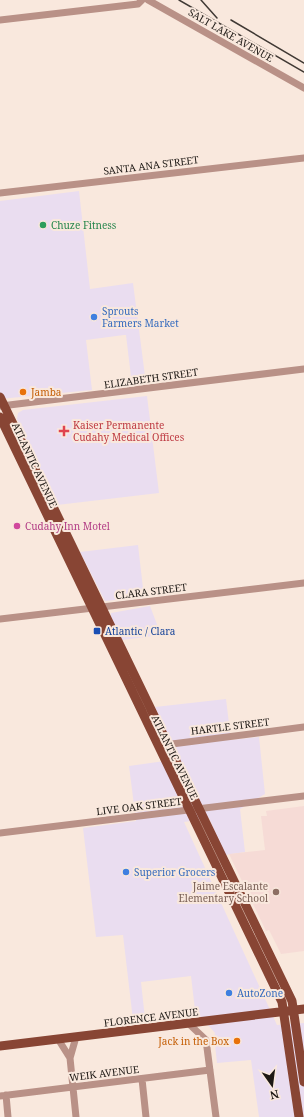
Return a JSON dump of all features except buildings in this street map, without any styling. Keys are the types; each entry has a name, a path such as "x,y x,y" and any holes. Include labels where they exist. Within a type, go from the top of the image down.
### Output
{"main road":[{"name":"ATLANTIC AVENUE","path":"0,397 2,406 102,607 292,1001 304,1082"},
{"name":"ATLANTIC AVENUE","path":"0,417 282,1002 299,1117"},
{"name":"FLORENCE AVENUE","path":"0,1046 304,1009"}],"street":[{"path":"0,20 138,4 142,0"},
{"name":"SALT LAKE AVENUE","path":"148,0 304,88"},
{"name":"SANTA ANA STREET","path":"0,193 304,158"},
{"name":"ELIZABETH STREET","path":"2,406 304,369"},
{"name":"CLARA STREET","path":"0,619 304,583"},
{"name":"HARTLE STREET","path":"158,747 167,743 304,727"},
{"name":"LIVE OAK STREET","path":"0,833 304,796"},
{"path":"188,1023 206,1040 216,1117"},
{"path":"76,1037 70,1058 76,1117"},
{"path":"58,1039 70,1058"},
{"name":"WEIK AVENUE","path":"3,1096 210,1070"},
{"path":"142,1079 146,1117"},
{"path":"3,1096 8,1117"}],"shaded area":[{"path":"79,191 90,289 133,283 146,384 132,385 126,335 124,335 86,340 92,390 0,399 0,201"},
{"path":"147,396 159,493 57,505 17,419 18,413 23,410"},
{"path":"138,545 144,597 105,601 80,552"},
{"path":"150,606 161,635 122,640 111,617 111,613"},
{"path":"226,699 231,740 259,737 265,794 240,809 245,852 225,855 209,818 184,822 277,1025 304,1023 304,1117 259,1117 251,1060 217,1063 215,1033 195,1010 191,976 141,982 145,1019 133,1020 123,935 96,937 83,828 136,821 129,766 179,759 155,707"},
{"name":"Jaime Escalante Elementary School","path":"304,806 304,951 281,954 269,930 266,931 229,854 265,850 261,816 267,816 266,811"}],"railway":[{"path":"179,0 304,72"},
{"path":"201,0 217,18"},
{"path":"231,20 304,63"}],"place":[{"name":"Chuze Fitness","path":"43,225"},
{"name":"Sprouts Farmers Market","path":"94,317"},
{"name":"Jamba","path":"23,392"},
{"name":"Kaiser Permanente Cudahy Medical Offices","path":"64,431"},
{"name":"Cudahy Inn Motel","path":"17,526"},
{"name":"Atlantic / Clara","path":"97,631"},
{"name":"Superior Grocers","path":"126,872"},
{"name":"Jaime Escalante Elementary School","path":"276,892"},
{"name":"AutoZone","path":"229,993"},
{"name":"Jack in the Box","path":"237,1041"}]}
